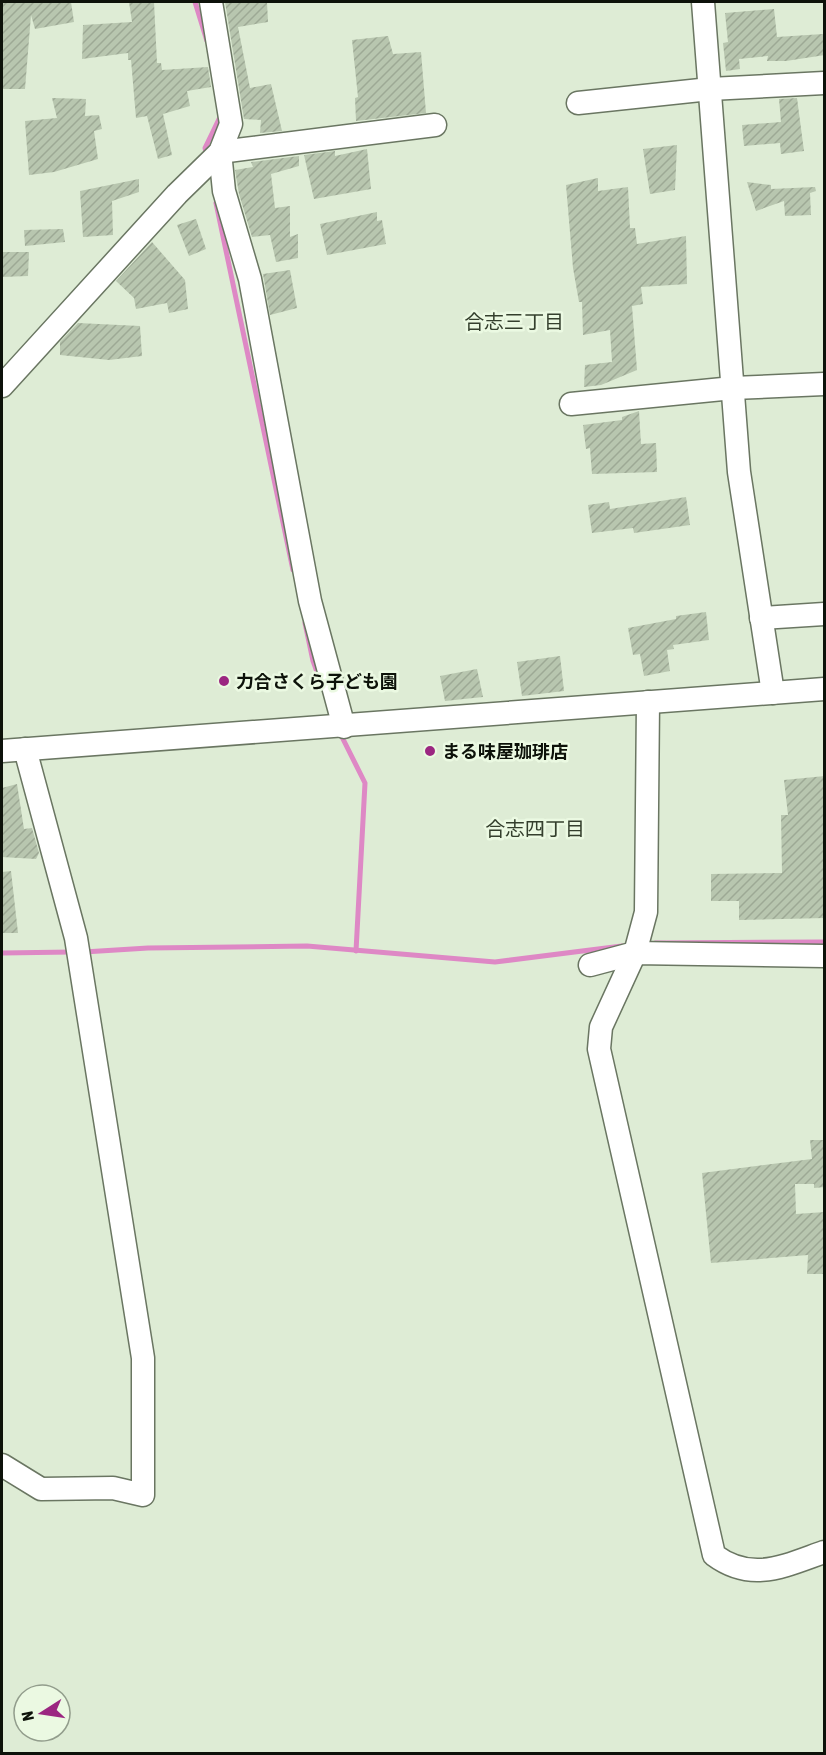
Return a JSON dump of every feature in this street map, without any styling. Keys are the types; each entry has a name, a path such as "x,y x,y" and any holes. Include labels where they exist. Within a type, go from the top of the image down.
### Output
{"street":[{"path":"2,386 177,194 220,152 231,124 211,2"},
{"path":"703,2 739,472 773,693"},
{"path":"578,103 710,89 824,88"},
{"path":"220,152 435,125"},
{"path":"220,152 224,191 250,279 310,601 344,727"},
{"path":"572,404 733,388 825,384"},
{"path":"761,618 825,614"},
{"path":"2,751 825,689"},
{"path":"648,702 646,912 635,953 601,1027 599,1049 714,1555 728,1565 748,1571 778,1568 825,1552"},
{"path":"2,1465 40,1489 113,1488 143,1495 141,1346 76,938 25,749"},
{"path":"590,965 635,953 825,956"}],"building":[{"path":"2,2 71,2 74,22 35,29 31,15 25,89 2,89"},
{"path":"129,2 154,2 157,63 161,63 162,70 208,67 211,87 187,91 190,106 163,114 172,155 158,159 147,116 136,118 131,60 128,60 128,53 82,59 83,25 132,22"},
{"path":"225,2 267,2 268,22 238,27 250,88 271,84 282,131 260,133 261,120 244,119"},
{"path":"774,9 777,37 823,34 825,55 786,61 767,61 768,56 739,59 740,69 726,71 723,43 728,42 725,13"},
{"path":"388,36 393,54 421,52 426,113 356,121 355,98 358,97 352,40"},
{"path":"52,98 86,99 85,116 99,115 102,129 94,131 98,159 54,172 29,175 25,121 57,118"},
{"path":"797,98 804,151 781,154 780,143 744,146 742,125 781,122 779,99"},
{"path":"677,145 675,190 650,194 643,149"},
{"path":"367,149 371,189 314,199 304,155 335,151 335,156"},
{"path":"299,156 299,166 271,174 275,208 290,206 290,237 298,234 298,258 276,262 270,235 252,237 239,194 235,170 253,167 251,162"},
{"path":"598,178 598,191 628,187 630,228 635,228 637,244 686,236 687,284 641,287 643,304 632,306 637,370 601,385 584,387 585,365 612,362 610,330 583,335 582,302 579,302 573,268 566,185"},
{"path":"139,179 139,192 112,201 113,235 83,237 80,191"},
{"path":"747,182 771,185 771,189 815,187 816,191 810,193 811,215 785,216 784,201 756,211"},
{"path":"377,212 377,221 382,220 386,244 327,255 320,224"},
{"path":"196,219 206,249 189,256 177,225"},
{"path":"63,229 65,242 25,246 24,230"},
{"path":"152,242 185,280 188,309 169,313 167,303 136,309 134,298 116,281"},
{"path":"2,252 29,252 28,276 2,277"},
{"path":"290,270 297,308 270,315 263,274"},
{"path":"78,323 140,326 142,356 109,360 60,355 60,342"},
{"path":"639,411 641,444 656,443 657,472 592,474 590,448 586,449 583,425 622,420 622,417"},
{"path":"686,497 690,525 634,533 633,528 592,533 588,505 609,502 610,509"},
{"path":"706,612 709,640 673,645 674,649 667,650 670,671 644,676 640,654 633,655 628,628 676,619 676,616"},
{"path":"560,656 564,691 522,696 517,662"},
{"path":"477,669 483,697 445,701 440,676"},
{"path":"825,776 825,918 739,920 739,901 711,901 711,874 782,873 781,815 788,815 784,780"},
{"path":"17,784 24,829 32,828 39,853 36,859 2,857 2,788"},
{"path":"11,871 18,933 2,933 2,872"},
{"path":"810,1140 825,1140 825,1187 814,1188 814,1184 795,1184 796,1214 825,1212 825,1274 807,1274 808,1255 711,1263 702,1173 812,1159"}],"waterway":[{"path":"195,2 207,41"},
{"path":"207,156 205,148 221,115"},
{"path":"216,203 293,570"},
{"path":"305,623 313,661 321,683"},
{"path":"339,731 365,783 356,951"},
{"path":"655,943 824,942"},
{"path":"84,952 148,948 307,946 495,962 622,946"},
{"path":"2,953 72,952"}],"place":[{"name":"力合さくら子ども園","path":"224,681"},
{"name":"まる味屋珈琲店","path":"430,751"}],"district":[{"name":"合志三丁目","path":"514,321"},
{"name":"合志四丁目","path":"535,828"}]}
